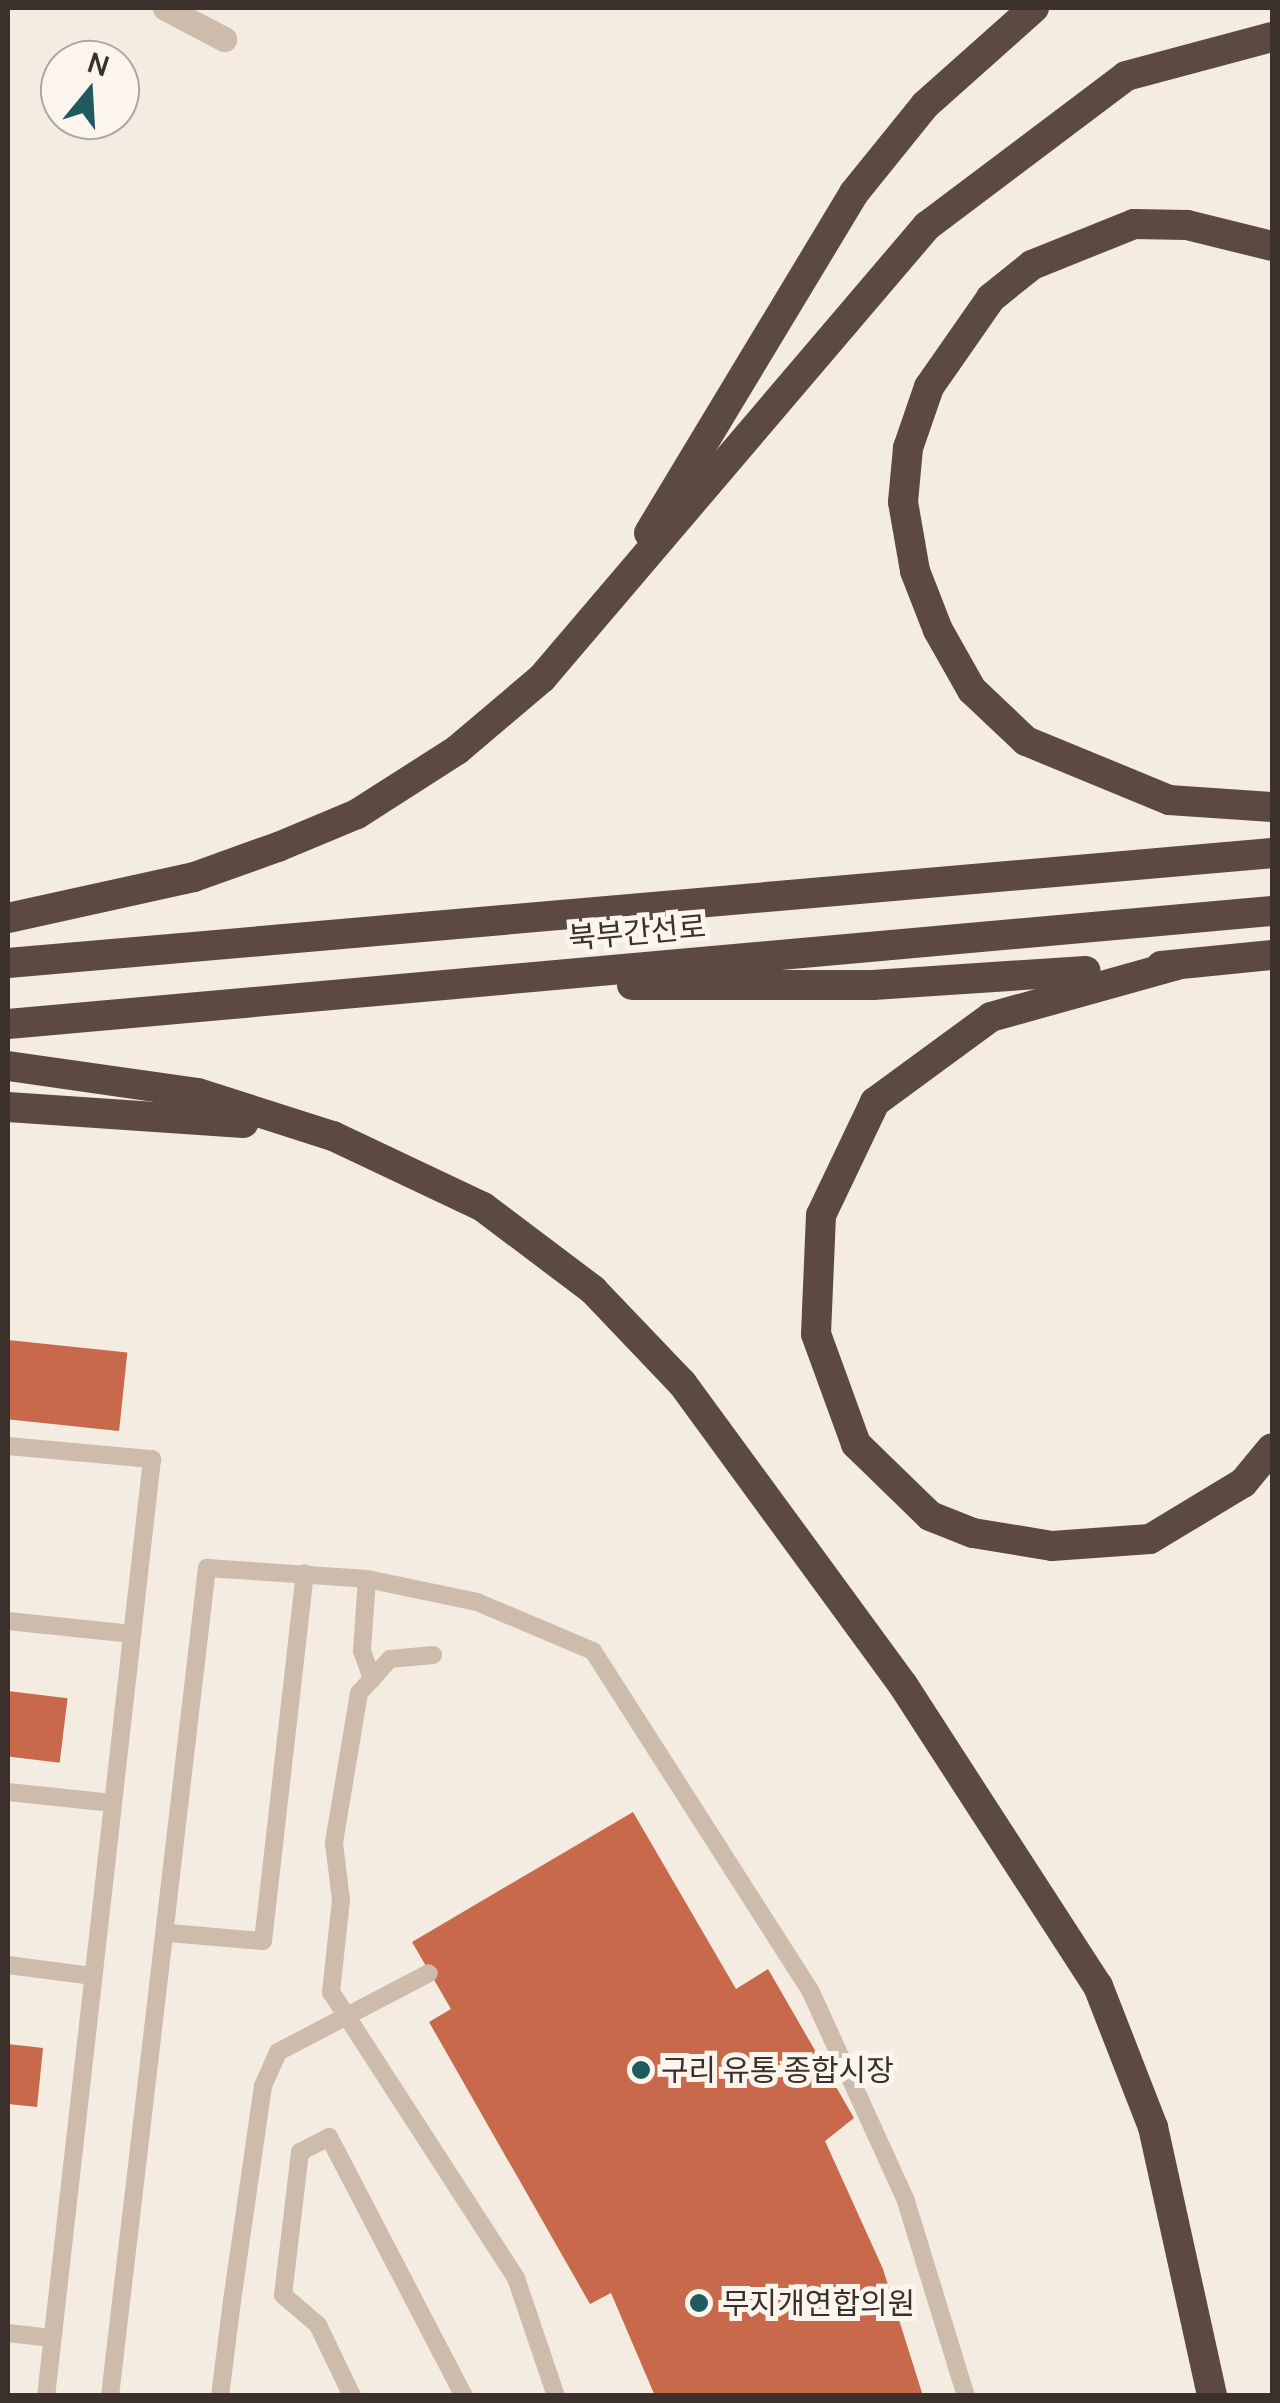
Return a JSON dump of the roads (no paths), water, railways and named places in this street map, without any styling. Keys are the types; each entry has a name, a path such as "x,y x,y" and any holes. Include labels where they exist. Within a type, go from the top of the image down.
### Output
{"highway":[{"path":"629,570 707,424 854,193 925,105 1034,8"},
{"path":"8,918 194,877 357,814 457,750 542,678 629,570 927,226 1126,76 1272,37"},
{"path":"1272,246 1187,225 1134,224 1032,264 991,298 929,386 908,448 903,502 914,571 938,630 972,690 1026,741 1168,800 1272,806"},
{"name":"북부간선로","path":"8,963 1272,853"},
{"path":"8,904 56,908"},
{"name":"북부간선로","path":"8,1024 1272,911"},
{"path":"419,986 873,985 1272,955"},
{"path":"1178,965 991,1018 875,1102 821,1215 816,1334 856,1444 930,1516 972,1533 1052,1546 1150,1539 1244,1483 1272,1448"},
{"path":"8,1066 198,1093 332,1136 482,1207 594,1290 682,1383 903,1685 1098,1986 1153,2127 1212,2396"},
{"path":"8,1107 191,1115 332,1136"}],"street":[{"path":"165,8 224,40"}],"lane":[{"path":"8,1446 152,1459 46,2396"},
{"path":"110,2396 169,1934 207,1568 305,1572 477,1602 593,1651 810,1990 905,2198 966,2396"},
{"path":"169,1934 263,1942 305,1572"},
{"path":"367,1580 362,1651 372,1678"},
{"path":"8,1621 132,1634"},
{"path":"433,1654 390,1659 359,1693 334,1843 341,1900 331,1992 516,2278 556,2396"},
{"path":"8,1792 112,1803"},
{"path":"8,1966 93,1976"},
{"path":"220,2396 263,2086 278,2052 430,1973"},
{"path":"352,2396 318,2324 282,2295 300,2152 329,2138 464,2396"},
{"path":"8,2333 52,2338"}],"place":[{"name":"구리 유통 종합시장","path":"641,2070"},
{"name":"무지개연합의원","path":"699,2303"}]}
